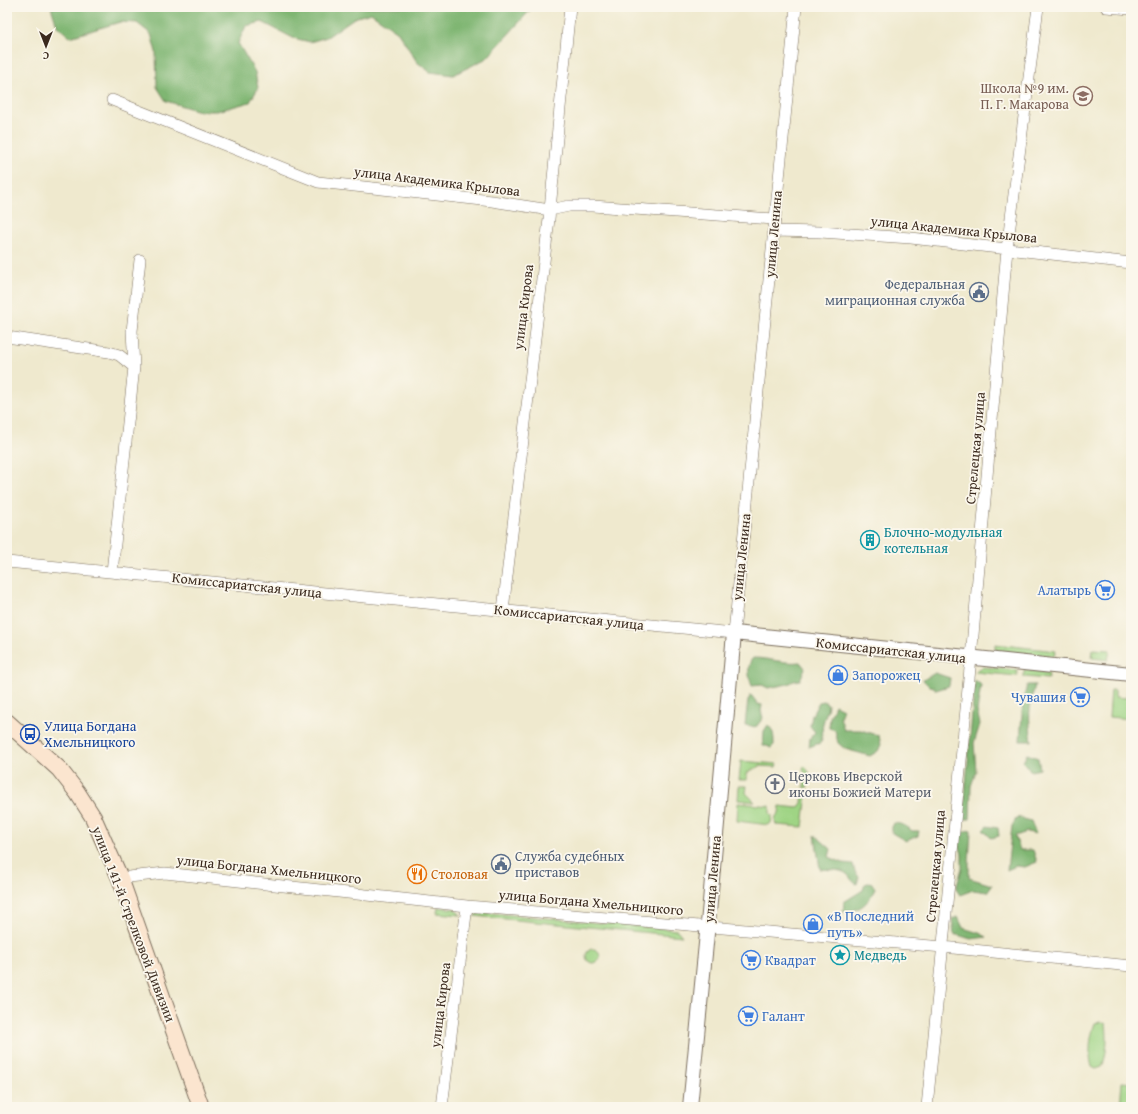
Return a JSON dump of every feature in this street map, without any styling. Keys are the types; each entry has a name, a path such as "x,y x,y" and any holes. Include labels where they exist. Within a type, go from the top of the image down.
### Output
{"main road":[{"name":"улица 141-й Стрелковой Дивизии","path":"7,722 59,769 77,792 93,817 120,878 201,1107"}],"street":[{"name":"улица Кирова","path":"503,610 550,210 570,7"},
{"name":"улица Ленина","path":"690,1107 708,927 734,633 796,7"},
{"name":"Стрелецкая улица","path":"927,1107 971,658 1008,249 1038,7"},
{"path":"1106,7 1131,9"},
{"name":"улица Академика Крылова","path":"112,100 318,182 550,210 569,206 592,206 774,219"},
{"name":"улица Академика Крылова","path":"773,231 911,238 1131,263"},
{"path":"112,572 134,367 132,331 140,260"},
{"path":"7,337 109,352 119,355 134,367"},
{"name":"Комиссариатская улица","path":"7,562 734,633 1131,674"},
{"name":"улица Богдана Хмельницкого","path":"120,878 165,873 467,906 942,946 1131,966"},
{"name":"улица Кирова","path":"442,1107 467,906"}],"green space":[{"path":"51,7 533,7 487,58 453,75 430,72 417,62 398,32 371,13 354,18 327,37 310,42 293,38 262,22 246,26 238,43 255,72 258,88 250,102 217,111 199,111 166,101 157,87 156,52 151,34 137,23 120,22 70,37 57,26"},
{"path":"995,644 1056,651 1054,656 995,650"},
{"path":"1093,649 1110,650 1108,660 1092,658"},
{"path":"753,658 800,662 805,668 800,680 768,688 762,685 752,686 749,676 749,664"},
{"path":"983,667 1017,670 1017,676 975,672"},
{"path":"1024,670 1049,673 1048,679 1024,677"},
{"path":"935,673 950,678 949,686 936,690 923,680"},
{"path":"975,680 981,685 977,711 980,724 974,743 976,772 971,786 970,819 963,819"},
{"path":"1027,685 1035,685 1031,700 1030,713 1032,741 1020,741 1023,701"},
{"path":"1111,690 1115,690 1115,697 1127,698 1127,691 1129,692 1131,702 1131,719 1109,717"},
{"path":"751,695 758,704 762,705 761,711 763,718 756,727 745,725 748,700"},
{"path":"824,701 828,704 823,727 823,735 820,743 809,747 810,738 815,732 810,726 812,715 819,702"},
{"path":"835,705 843,709 840,717 844,730 861,730 879,736 881,745 878,751 870,756 845,749 838,743 835,730 829,728 830,717"},
{"path":"768,725 774,736 774,745 771,748 763,746 764,731"},
{"path":"1027,754 1038,758 1040,769 1031,771 1023,762"},
{"path":"741,761 777,764 776,767 760,766 747,773 747,780 739,780"},
{"path":"804,766 809,772 807,788 804,787 806,774 803,770"},
{"path":"739,786 747,786 746,793 755,802 738,800"},
{"path":"803,792 807,793 803,827 777,825 775,823 776,816 779,813 780,806 798,808 802,803"},
{"path":"738,803 770,806 770,813 772,815 771,823 769,825 737,821"},
{"path":"1017,817 1031,821 1036,834 1027,832 1015,836 1020,850 1033,850 1037,862 1025,867 1016,866 1007,870 1012,826"},
{"path":"894,823 904,826 912,831 919,831 918,836 906,841 892,833"},
{"path":"987,826 998,828 999,836 991,838 983,830"},
{"path":"971,830 969,878 992,885 987,892 973,890 960,895 956,889 962,868 962,854 959,844 962,832"},
{"path":"815,835 831,849 829,857 843,863 853,864 855,872 859,877 857,884 853,882 844,872 838,870 820,869"},
{"path":"871,882 875,888 867,902 863,906 854,910 843,912 844,902 863,890 865,884"},
{"path":"438,907 455,909 461,915 437,913"},
{"path":"480,912 677,930 682,936 474,916"},
{"path":"958,917 963,928 987,937 971,939 954,934 952,919"},
{"path":"593,949 598,951 600,956 598,961 593,963 588,961 586,956 588,951"},
{"path":"1101,1022 1106,1024 1107,1046 1102,1067 1096,1069 1092,1067 1090,1045 1095,1023"},
{"path":"1122,1082 1131,1083 1131,1107 1120,1107"}],"place":[{"name":"Школа №9 им. П. Г. Макарова","path":"1083,96"},
{"name":"Федеральная миграционная служба","path":"979,292"},
{"name":"Блочно-модульная котельная","path":"870,540"},
{"name":"Алатырь","path":"1105,590"},
{"name":"Запорожец","path":"838,675"},
{"name":"Чувашия","path":"1080,697"},
{"name":"Улица Богдана Хмельницкого","path":"30,734"},
{"name":"Церковь Иверской иконы Божией Матери","path":"775,784"},
{"name":"Служба судебных приставов","path":"501,864"},
{"name":"Столовая","path":"417,874"},
{"name":"«В Последний путь»","path":"813,924"},
{"name":"Медведь","path":"840,955"},
{"name":"Квадрат","path":"751,960"},
{"name":"Галант","path":"748,1016"}]}
